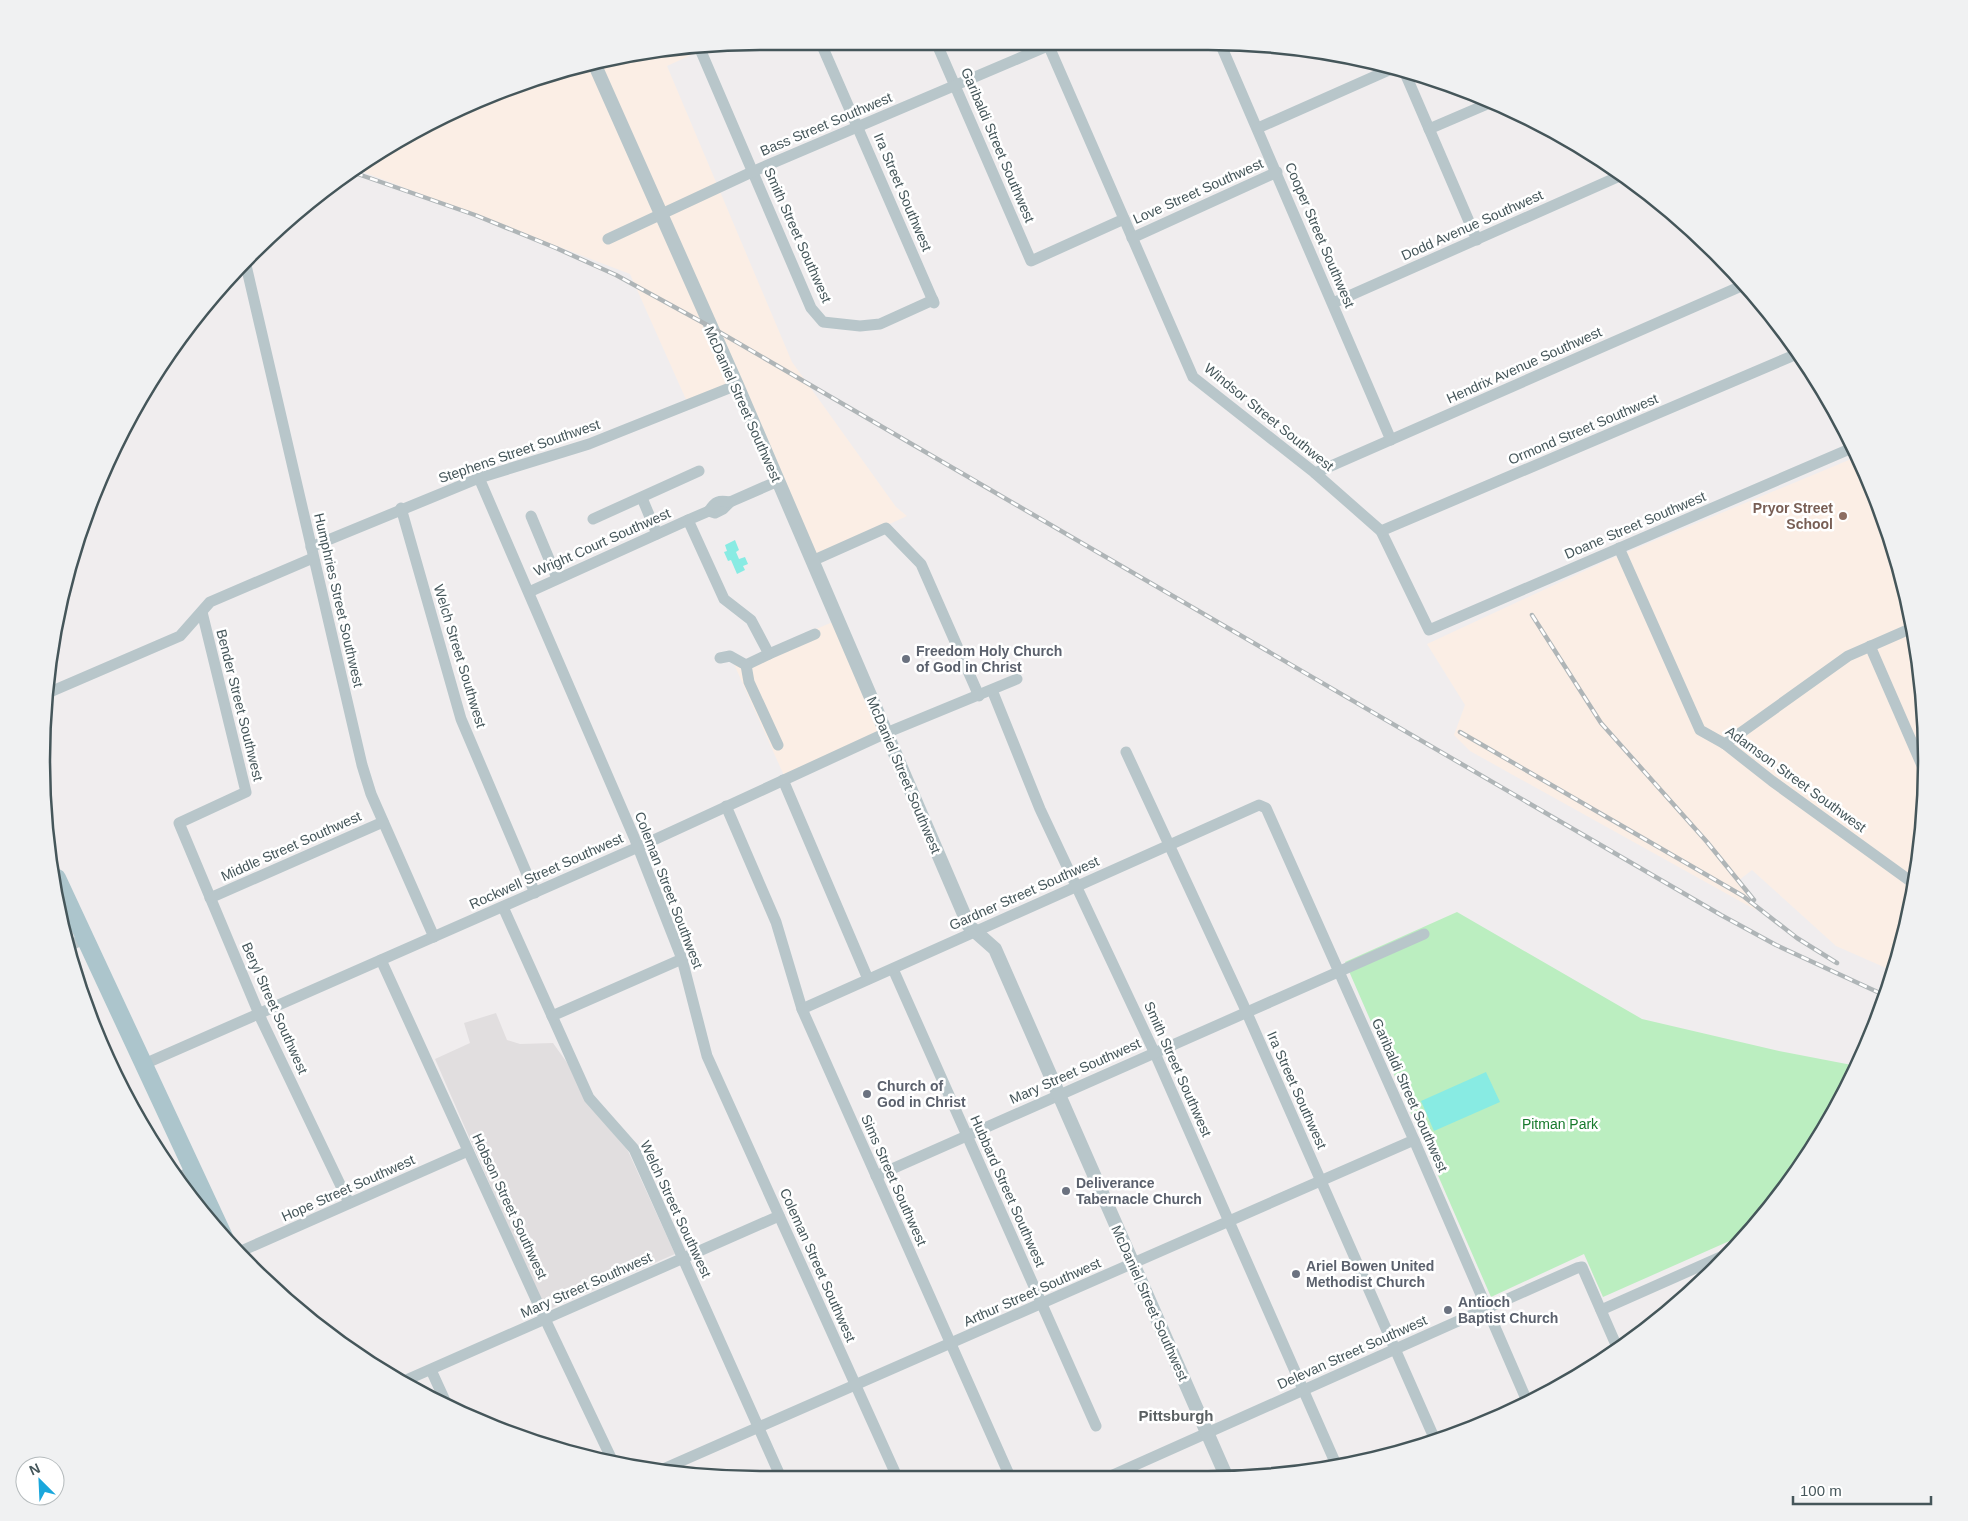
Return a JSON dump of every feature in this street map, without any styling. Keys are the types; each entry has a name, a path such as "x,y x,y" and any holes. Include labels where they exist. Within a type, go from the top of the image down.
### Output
{"main road":[{"path":"63,890 142,1065 186,1174 199,1195"}],"street":[{"name":"Ira Street Southwest","path":"823,322 860,326 880,324 934,302 859,126 824,50"},
{"name":"Garibaldi Street Southwest","path":"940,50 1031,260 1124,219"},
{"name":"Bass Street Southwest","path":"608,239 754,171 1035,50"},
{"name":"Windsor Street Southwest","path":"1054,50 1132,238 1193,376 1315,473 1381,531 1429,630"},
{"name":"Cooper Street Southwest","path":"1223,51 1391,440"},
{"name":"Smith Street Southwest","path":"702,53 754,171 811,308 823,322"},
{"name":"McDaniel Street Southwest","path":"597,70 661,213 700,308 737,385 969,926 995,949 1224,1470"},
{"path":"1258,128 1384,73"},
{"path":"1408,79 1477,240"},
{"path":"1430,130 1483,106"},
{"name":"Love Street Southwest","path":"1132,238 1276,172"},
{"name":"Dodd Avenue Southwest","path":"1333,303 1615,179"},
{"name":"Humphries Street Southwest","path":"247,270 362,765 383,822 434,937"},
{"name":"Hendrix Avenue Southwest","path":"1315,473 1738,288"},
{"name":"Ormond Street Southwest","path":"1381,531 1791,356"},
{"name":"Stephens Street Southwest","path":"54,690 180,636 210,602 401,508 479,478 589,444 737,385"},
{"name":"Doane Street Southwest","path":"1429,630 1847,450"},
{"path":"593,519 699,471"},
{"name":"Coleman Street Southwest","path":"479,478 638,847 682,959 707,1056 894,1471"},
{"name":"Wright Court Southwest","path":"529,592 709,510 715,513 722,510 730,502 778,480"},
{"path":"642,498 658,534"},
{"name":"Welch Street Southwest","path":"401,508 461,719 534,893"},
{"path":"531,516 557,578"},
{"name":"Wright Court Southwest","path":"688,520 724,599 751,620 769,654"},
{"path":"812,561 886,528 921,564 979,696"},
{"name":"Adamson Street Southwest","path":"1619,548 1700,730 1725,744 1772,781 1907,879"},
{"name":"Bender Street Southwest","path":"179,823 246,792 202,612"},
{"path":"1725,744 1848,656 1906,631"},
{"path":"746,665 815,634"},
{"path":"1870,646 1918,756"},
{"path":"720,658 730,656 746,665"},
{"path":"746,665 749,682 778,745"},
{"name":"Rockwell Street Southwest","path":"142,1065 638,847 886,733 1017,679"},
{"name":"Smith Street Southwest","path":"992,690 1040,809 1154,1052 1334,1459"},
{"name":"Ira Street Southwest","path":"1126,752 1171,844 1433,1434"},
{"path":"783,780 868,979"},
{"name":"Garibaldi Street Southwest","path":"1259,805 1266,808 1414,1140 1525,1396"},
{"name":"Gardner Street Southwest","path":"802,1008 1259,805"},
{"name":"Sims Street Southwest","path":"726,806 776,922 802,1008 1007,1471"},
{"name":"Middle Street Southwest","path":"210,898 383,822"},
{"name":"Beryl Street Southwest","path":"179,823 259,1014 350,1203"},
{"name":"Welch Street Southwest","path":"503,907 589,1098 634,1149 778,1471"},
{"name":"Mary Street Southwest","path":"876,1176 1424,934"},
{"path":"74,943 84,939"},
{"path":"552,1016 682,959"},
{"name":"Hobson Street Southwest","path":"381,960 545,1319 609,1454"},
{"name":"Hubbard Street Southwest","path":"893,968 1096,1426"},
{"name":"Arthur Street Southwest","path":"672,1465 1414,1140"},
{"name":"Hope Street Southwest","path":"245,1249 468,1151"},
{"name":"Mary Street Southwest","path":"410,1379 780,1216"},
{"name":"Delevan Street Southwest","path":"1127,1471 1207,1432 1582,1267 1601,1310"},
{"path":"1615,1342 1601,1310 1700,1272"},
{"path":"431,1370 444,1397"}],"shaded area":[{"path":"694,54 667,66 792,362 896,507 907,516 808,561 737,390 688,404 630,274 363,172 405,145 446,123 532,88 577,74 622,64"},
{"path":"1851,459 1880,532 1894,577 1912,668 1916,714 1918,760 1912,853 1904,899 1886,968 1836,946 1752,870 1738,881 1756,910 1470,751 1454,735 1465,705 1427,644 1608,560"},
{"path":"835,621 885,735 786,780 734,664"},
{"path":"496,1013 507,1040 520,1044 553,1043 568,1064 585,1100 628,1151 675,1254 545,1311 435,1059 470,1043 464,1023"}],"green space":[{"name":"Pitman Park","path":"1457,912 1642,1019 1779,1051 1850,1065 1823,1116 1798,1155 1771,1193 1732,1240 1603,1297 1584,1254 1491,1297 1345,962"}],"water":[{"path":"735,540 739,550 736,552 739,559 745,557 748,564 743,566 745,570 737,574 731,560 728,561 724,552 727,551 725,545"},
{"path":"1486,1072 1500,1102 1434,1131 1421,1101"}],"railway":[{"path":"360,175 475,215 616,275 709,326 1721,915 1776,945 1879,993"},
{"path":"1532,615 1601,723 1707,842 1754,900"},
{"path":"1460,732 1743,896 1797,938 1837,963"}],"place":[{"name":"Pryor Street School","path":"1843,516"},
{"name":"Freedom Holy Church of God in Christ","path":"906,659"},
{"name":"Church of God in Christ","path":"867,1094"},
{"name":"Deliverance Tabernacle Church","path":"1066,1191"},
{"name":"Ariel Bowen United Methodist Church","path":"1296,1274"},
{"name":"Antioch Baptist Church","path":"1448,1310"}],"district":[{"name":"Pittsburgh","path":"1176,1415"}]}
